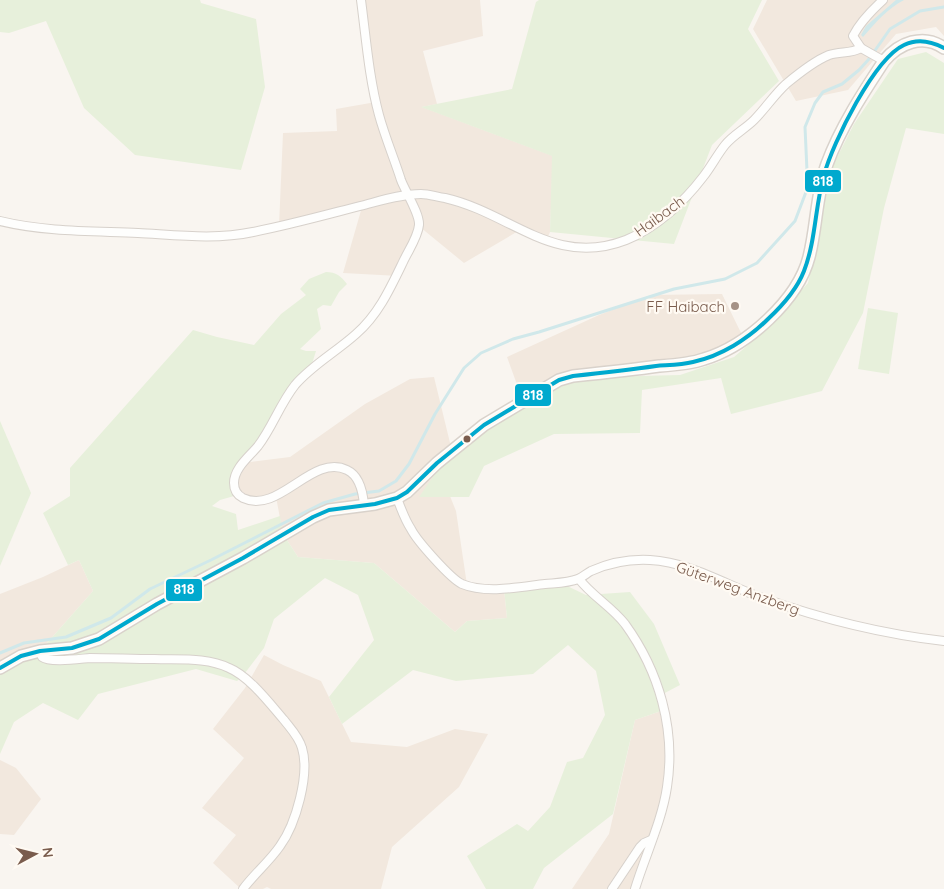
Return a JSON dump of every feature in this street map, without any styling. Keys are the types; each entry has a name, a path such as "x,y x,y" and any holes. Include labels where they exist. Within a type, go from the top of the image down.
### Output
{"main road":[{"path":"0,668 21,656 40,651 72,648 99,638 313,517 329,510 364,502 397,498 407,492 437,463 484,426 559,380 573,376 684,363 704,359 725,350 762,325 785,301 805,270 818,198 827,163 880,58 911,42 922,40 944,48"}],"street":[{"path":"361,0 379,115 408,196 417,213 419,225 384,300 366,324 310,370 296,384 276,414 259,445 236,473 234,484 235,490 240,496 248,500 261,500 275,496 321,469 337,466 351,471 361,489 364,502"},
{"path":"880,58 864,49 853,36 866,16 883,0"},
{"name":"Haibach","path":"0,221 66,230 213,236 233,235 422,194 464,203 491,214 542,240 564,246 587,248 606,245 625,240 647,228 684,200 726,144 754,120 775,94 795,76 828,55 864,49"},
{"name":"Güterweg Anzberg","path":"397,498 412,532 453,577 461,583 479,588 504,589 579,579 593,571 619,563 659,561 687,568 758,596 826,618 883,632 944,641"},
{"path":"579,579 591,594 624,622 646,661 663,700 668,730 669,768 667,787 635,889"},
{"path":"40,651 42,656 49,660 98,658 182,660 218,664 231,668 242,676 288,725 298,737 304,757 304,774 297,811 281,846 243,889"},
{"path":"612,889 640,847 651,840"}],"shaded area":[{"path":"363,0 480,0 483,36 423,51 437,104 422,107 553,156 550,232 546,241 520,230 464,263 420,227 399,276 343,273 362,207 279,226 283,133 337,131 336,109 376,102"},
{"path":"767,0 944,0 944,36 936,27 896,34 848,90 796,101 753,29"},
{"path":"722,294 744,339 725,350 523,401 507,357 599,315 651,295"},
{"path":"434,377 452,451 437,464 456,511 467,585 504,589 507,618 467,621 455,632 374,563 298,557 283,534 276,497 251,501 237,492 235,480 243,463 290,457 365,404 410,379"},
{"path":"79,560 93,591 40,651 0,668 0,594"},
{"path":"264,655 321,681 351,742 407,747 455,729 488,734 459,787 392,847 381,889 271,889 267,887 263,889 241,889 213,863 236,835 202,808 244,758 213,729 245,688"},
{"path":"664,710 668,746 666,786 635,889 572,889 609,834 635,720"},
{"path":"0,760 16,768 41,799 14,835 0,834"}],"green space":[{"path":"0,0 200,0 201,3 256,19 265,87 241,170 135,155 84,108 46,21 9,33 0,32"},
{"path":"539,0 762,0 748,29 779,81 712,145 674,244 550,232 552,156 421,107 512,89 536,2"},
{"path":"926,52 944,63 944,134 906,128 884,208 863,313 822,391 731,414 721,378 642,390 640,433 554,434 484,466 469,497 419,497 439,468 477,435 562,383 598,377 680,375 734,357 763,332 808,283 819,235 829,173 854,124 898,59"},
{"path":"326,272 338,275 347,284 339,292 331,306 323,305 317,309 321,329 300,349 316,351 311,367 243,463 235,480 241,494 220,500 212,506 236,514 238,530 280,516 283,534 298,557 374,563 455,632 467,621 507,618 504,589 563,584 586,595 630,592 654,624 680,685 661,695 664,710 635,720 613,814 544,868 533,889 486,889 467,856 517,824 528,831 550,807 567,762 583,758 605,715 596,671 568,645 533,674 456,681 413,670 342,724 329,697 374,640 358,595 325,578 274,619 264,648 237,681 196,669 98,694 78,720 43,703 14,722 0,754 0,668 40,651 93,591 79,560 68,565 43,513 70,496 70,468 193,330 254,345 281,314 306,295 300,289 309,279"},
{"path":"868,308 898,313 889,374 858,369"},
{"path":"0,421 31,493 0,566"}],"water":[{"path":"896,0 904,0 877,21 863,37 861,35 866,26"}],"waterway":[{"path":"0,653 24,643 66,637 111,618 150,589 323,503 355,494 379,491 396,481 409,464 435,414 464,368 481,353 513,339 674,289 725,279 757,263 795,221 806,192 805,127 815,103 823,92 842,84 859,70 890,29 920,11 944,7"}],"transit line":[{"name":"818","path":"0,668 21,656 40,651 72,648 99,639 157,604 243,558 313,517 329,510 375,504 397,498 407,492 437,463 484,425 559,380 573,376 693,362 714,356 734,346 779,309 801,278 811,247 824,175 845,123 868,84 892,53 904,45 924,41 944,48"}],"place":[{"name":"FF Haibach","path":"735,306"}]}
